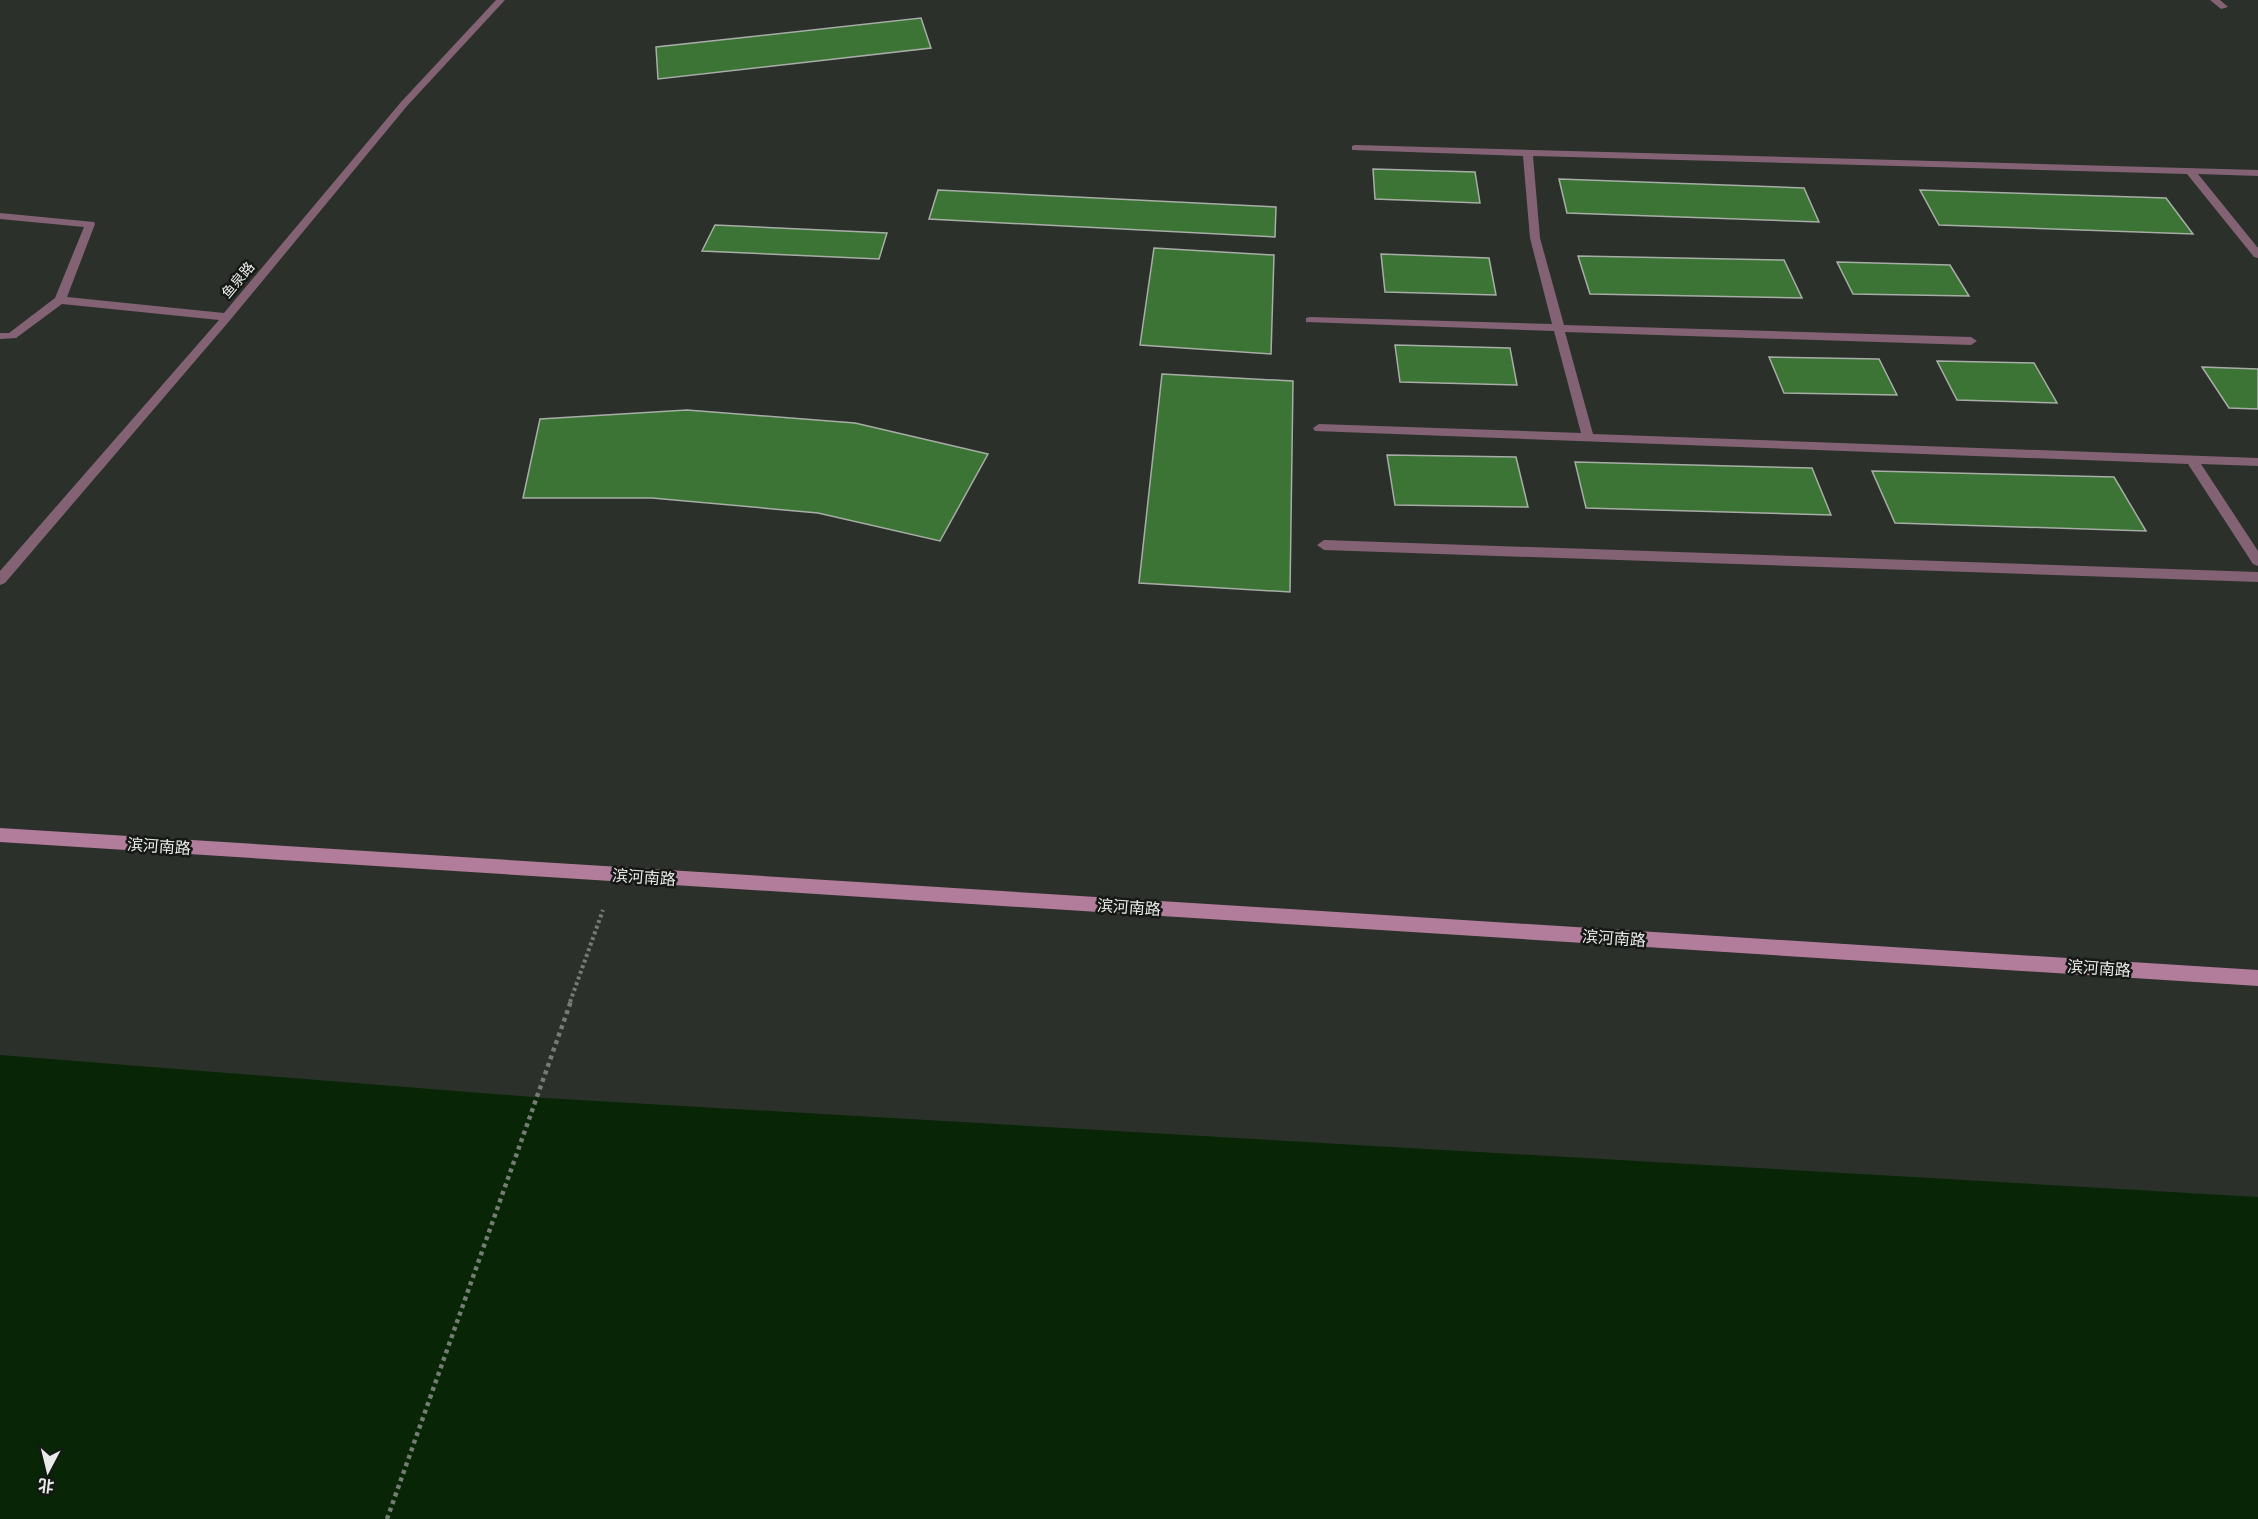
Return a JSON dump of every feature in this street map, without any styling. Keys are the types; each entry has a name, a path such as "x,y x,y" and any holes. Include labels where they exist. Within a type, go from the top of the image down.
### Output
{"street":[{"name":"鱼泉路","path":"0,580 227,317 404,104 501,0"},
{"path":"2214,0 2224,7"},
{"path":"1355,148 2258,173"},
{"path":"1528,153 1535,237 1557,328 1588,438"},
{"path":"2189,170 2258,255"},
{"path":"0,216 90,224 60,300 12,336 0,336"},
{"path":"60,300 227,317"},
{"path":"1311,320 1971,341"},
{"path":"1318,428 2258,462"},
{"path":"2192,460 2258,561"},
{"path":"1324,545 2258,577"},
{"name":"滨河南路","path":"0,835 2258,978"}],"path":[{"path":"387,1519 615,875"}],"shaded area":[{"path":"0,1055 545,1098 2258,1197 2258,1519 0,1519"}],"building":[{"path":"921,18 931,48 658,79 656,47"},
{"path":"1373,169 1475,172 1480,203 1375,199"},
{"path":"1559,179 1804,188 1819,222 1567,213"},
{"path":"938,190 1276,207 1275,237 929,219"},
{"path":"1920,190 2166,198 2193,234 1939,225"},
{"path":"715,225 887,233 879,259 702,251"},
{"path":"1154,248 1274,255 1271,354 1140,345"},
{"path":"1381,254 1489,258 1496,295 1385,292"},
{"path":"1578,256 1784,260 1802,298 1590,294"},
{"path":"1837,262 1950,265 1969,296 1853,294"},
{"path":"1395,345 1510,348 1517,385 1400,382"},
{"path":"1769,357 1879,359 1897,395 1784,393"},
{"path":"1937,361 2034,363 2057,403 1957,400"},
{"path":"2202,367 2258,369 2258,409 2229,408"},
{"path":"1162,374 1293,381 1290,592 1139,583"},
{"path":"687,410 855,423 988,454 940,541 818,513 652,498 523,498 540,419"},
{"path":"1387,455 1516,457 1528,507 1395,505"},
{"path":"1575,462 1812,468 1831,515 1586,508"},
{"path":"1872,471 2114,477 2146,531 1895,523"}]}
